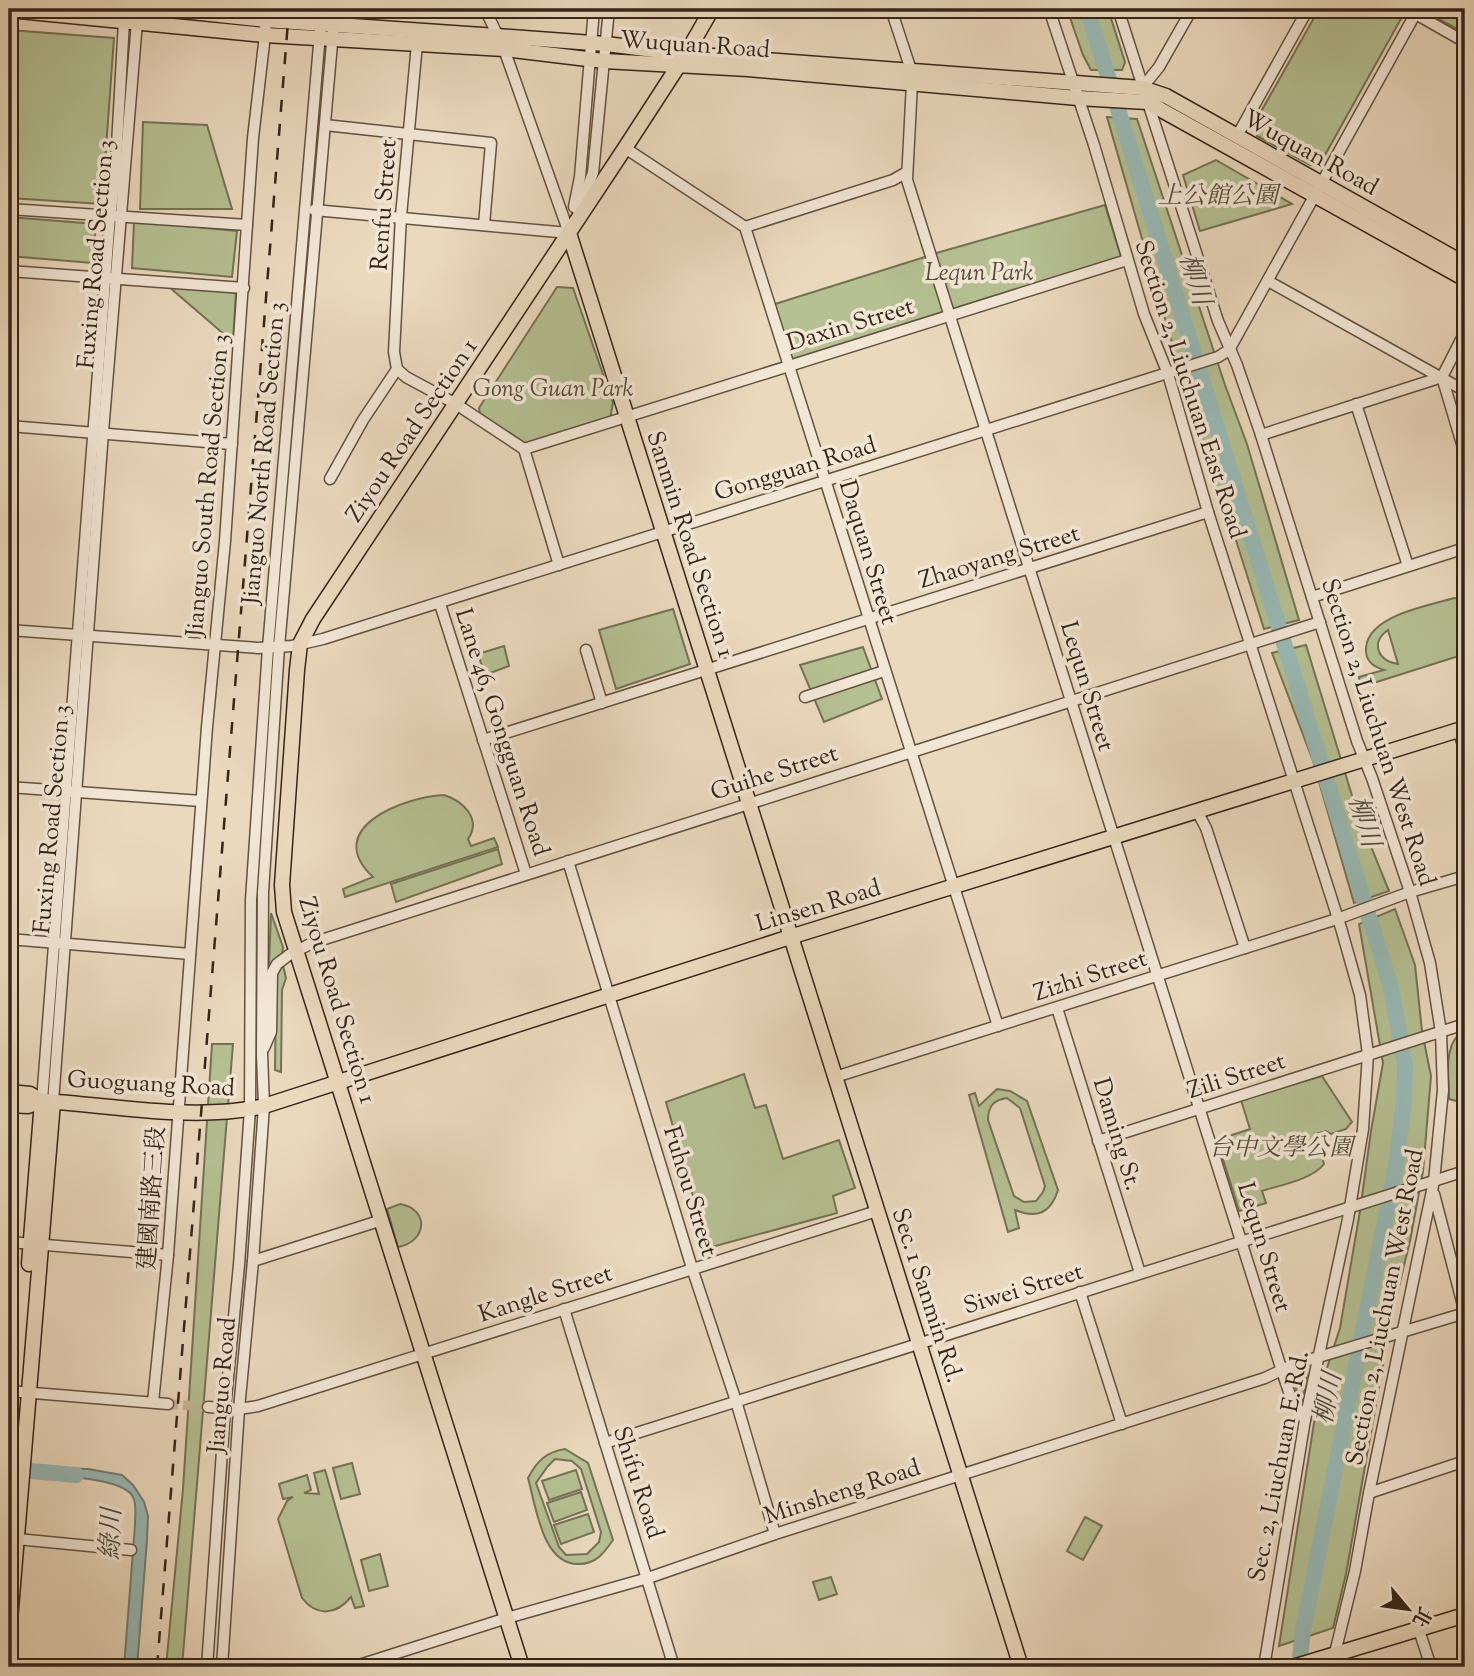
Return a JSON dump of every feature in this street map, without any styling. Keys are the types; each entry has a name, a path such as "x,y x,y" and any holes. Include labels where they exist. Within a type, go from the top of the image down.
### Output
{"main road":[{"name":"Wuquan Road","path":"9,9 265,21 328,16 496,36 599,44 683,59"},
{"name":"Wuquan Road","path":"163,9 265,21 327,39 504,49 597,60 683,59 1075,91 1139,95 1160,93 1237,136 1318,190 1465,279"},
{"name":"Ziyou Road Section 1","path":"522,1667 284,912 282,885 296,670 300,644 321,606 625,148 712,9"},
{"name":"Wuquan Road","path":"1139,95 1465,264"},
{"name":"Sanmin Road Section 1","path":"569,233 790,937"},
{"path":"1364,759 1462,729"},
{"name":"Linsen Road","path":"338,1081 1364,759"},
{"name":"Sec. 1 Sanmin Rd.","path":"790,937 1021,1667"},
{"name":"Guoguang Road","path":"9,1092 30,1094 48,1101 205,1113 257,1108 338,1081"},
{"name":"Guoguang Road","path":"9,1105 28,1107 48,1101"},
{"name":"Fuxing Road Section 3","path":"9,1633 18,1472 19,1392 48,1101"},
{"name":"Fuxing Road Section 3","path":"9,1526 18,1472"},
{"path":"1293,1667 1317,1660 1335,1660 1465,1615"}],"street":[{"name":"Sanmin Road Section 1","path":"485,9 504,49 569,233"},
{"path":"594,9 599,44"},
{"path":"304,209 569,233 593,173 597,60 609,9"},
{"name":"Lequn Street","path":"891,9 912,76 907,180 1282,1371 1290,1395 1305,1420"},
{"name":"Section 2, Liuchuan East Road","path":"1049,9 1094,145 1144,314 1168,374 1208,512 1295,781"},
{"name":"Section 2, Liuchuan West Road","path":"1118,9 1139,95 1261,435 1311,597 1410,892 1430,963 1441,1032 1442,1108 1434,1181 1335,1660"},
{"path":"1139,95 1159,67 1192,9"},
{"path":"1237,136 1308,9"},
{"path":"1229,350 1414,10 1465,42"},
{"name":"Fuxing Road Section 3","path":"48,1101 131,15"},
{"name":"Jianguo North Road Section 3","path":"273,647 318,210 325,125 328,16"},
{"name":"Jianguo South Road Section 3","path":"190,954 244,288 253,138 265,21"},
{"name":"Jianguo North Road Section 3","path":"273,647 304,209 327,39"},
{"name":"Renfu Street","path":"397,369 394,352 401,216 417,44"},
{"path":"325,125 491,143 484,225"},
{"path":"625,148 745,227 893,180 907,172"},
{"path":"9,209 247,225"},
{"name":"Daquan Street","path":"745,227 998,1026"},
{"name":"Daxin Street","path":"524,449 1127,260"},
{"path":"9,271 244,288"},
{"path":"1268,281 1465,391"},
{"path":"1465,332 1442,377 1465,454"},
{"name":"Gongguan Road","path":"9,630 273,647 323,639 1168,374 1218,357 1229,350"},
{"path":"330,479 363,420 397,369 524,449 559,565"},
{"path":"1261,435 1442,377"},
{"path":"1356,404 1408,566"},
{"path":"9,426 232,443"},
{"name":"Zhaoyang Street","path":"483,740 1208,512"},
{"path":"1311,597 1465,548"},
{"name":"Lane 46, Gongguan Road","path":"440,604 526,874"},
{"name":"Guihe Street","path":"296,950 526,874 1320,622"},
{"path":"257,1108 262,1054 263,892 273,647"},
{"path":"257,1108 251,900 273,647"},
{"path":"586,650 602,703"},
{"path":"805,697 884,671"},
{"path":"1462,729 1465,751"},
{"name":"Sec. 2, Liuchuan E. Rd.","path":"1264,1667 1305,1420 1350,1206 1363,1129 1368,1054 1360,995 1295,781"},
{"path":"9,787 201,801"},
{"path":"1196,811 1206,828 1245,948"},
{"name":"Fuhou Street","path":"568,861 775,1534"},
{"path":"1410,892 1465,876"},
{"name":"Zizhi Street","path":"835,1077 1337,919 1410,892"},
{"path":"9,939 190,954"},
{"path":"262,1054 271,1032 272,973 277,964 296,950"},
{"name":"建國南路三段","path":"153,1402 168,1255 190,954"},
{"name":"Daming St.","path":"1057,1008 1140,1273"},
{"path":"1441,1032 1465,1024"},
{"name":"Zili Street","path":"1098,1141 1441,1032"},
{"name":"Jianguo Road","path":"222,1667 239,1409 253,1261 257,1108"},
{"name":"Jianguo Road","path":"207,1667 225,1408 257,1108"},
{"path":"1403,1331 1465,1313 1434,1198 1434,1181 1465,1171"},
{"name":"Siwei Street","path":"605,1443 1434,1181"},
{"name":"Kangle Street","path":"208,1407 239,1409 258,1406 877,1211"},
{"path":"253,1261 382,1220"},
{"path":"9,1242 168,1255"},
{"path":"1080,1292 1122,1424"},
{"name":"Shifu Road","path":"564,1309 674,1667"},
{"name":"Minsheng Road","path":"353,1667 369,1665 507,1618 648,1578 775,1534 1403,1331"},
{"path":"19,1392 168,1404"},
{"path":"1368,1493 1465,1461"},
{"path":"13,1540 131,1550"},
{"path":"1419,1630 1431,1667"}],"green space":[{"path":"1067,9 1108,9 1125,62 1122,70 1091,70"},
{"path":"1319,9 1387,9 1402,17 1320,164 1310,165 1257,136 1254,124"},
{"path":"1431,9 1465,9 1465,33 1429,14"},
{"path":"9,30 114,38 102,204 9,198"},
{"path":"1107,117 1137,119 1247,444 1299,620 1264,629 1200,440"},
{"path":"143,122 207,125 232,209 140,209"},
{"name":"上公館公園","path":"1216,160 1292,204 1200,231 1183,175"},
{"name":"Lequn Park","path":"1105,205 1122,260 951,313 933,254"},
{"path":"9,217 96,224 92,263 9,256"},
{"path":"134,221 237,231 232,277 132,268"},
{"path":"928,256 946,314 790,362 772,305"},
{"path":"168,286 236,293 233,342"},
{"name":"Gong Guan Park","path":"557,287 573,288 613,403 610,419 528,448 481,420 479,408"},
{"path":"1454,598 1465,599 1465,654 1361,687 1359,677 1384,670 1372,664 1366,652 1368,640 1375,630 1399,614","holes":["1388,630 1398,664 1385,659 1379,651 1379,640"]},
{"path":"673,609 690,664 616,689 599,630"},
{"path":"1306,645 1357,812 1389,891 1354,903 1313,761 1272,653"},
{"path":"504,646 509,666 485,675 478,654"},
{"path":"863,647 882,699 824,722 800,665"},
{"path":"444,795 464,806 472,818 472,832 468,839 471,846 494,838 498,847 345,897 343,889 373,877 359,859 357,844 362,830 374,818 390,809 427,797"},
{"path":"498,849 502,864 396,902 391,884"},
{"path":"1395,909 1415,965 1422,1031 1431,1076 1423,1171 1391,1319 1346,1574 1333,1628 1279,1646 1314,1423 1325,1374 1340,1328 1383,1063 1359,924"},
{"path":"271,913 283,947 282,955 269,965"},
{"path":"283,965 286,978 282,990 281,1072 275,1070 276,983"},
{"path":"1465,1030 1465,1099 1456,1101 1449,1099 1448,1060 1453,1043"},
{"path":"212,1044 233,1044 182,1667 166,1667 183,1489"},
{"path":"744,1074 755,1108 766,1105 783,1159 839,1140 855,1188 833,1196 837,1213 708,1248 666,1102"},
{"name":"台中文學公園","path":"1322,1076 1352,1122 1346,1129 1331,1134 1326,1131 1315,1134 1324,1164 1319,1169 1296,1181 1262,1191 1266,1203 1239,1211 1217,1140 1250,1129 1241,1100"},
{"path":"997,1089 1010,1091 1027,1101 1058,1190 1051,1204 1042,1212 1030,1214 1015,1210 1019,1228 1008,1232 969,1095 975,1093 979,1106","holes":["1007,1098 1020,1108 1045,1186 1036,1201 1024,1202 1014,1196 988,1120 990,1108 998,1100"]},
{"path":"400,1204 416,1212 421,1226 415,1239 398,1247 387,1209"},
{"path":"1307,1374 1303,1401 1300,1403 1293,1379"},
{"path":"565,1449 588,1463 613,1540 599,1557 585,1564 567,1562 549,1545 538,1518 528,1478 543,1458 552,1452","holes":["555,1459 572,1461 581,1469 601,1532 599,1542 587,1554 566,1555 559,1547 536,1483"]},
{"path":"352,1463 360,1494 341,1499 333,1468"},
{"path":"325,1470 364,1606 355,1608 351,1597 333,1610 320,1611 302,1598 278,1519 287,1501 293,1497 283,1499 279,1484 307,1475 311,1490 304,1493 319,1494 314,1473"},
{"path":"576,1470 582,1489 549,1500 542,1481"},
{"path":"581,1492 587,1510 554,1522 547,1503"},
{"path":"588,1514 594,1532 561,1544 554,1525"},
{"path":"1085,1517 1102,1526 1083,1560 1067,1551"},
{"path":"380,1554 388,1586 369,1591 361,1560"},
{"path":"831,1577 837,1594 819,1600 813,1582"}],"water":[{"path":"55,1468 88,1469 122,1475 133,1485 144,1502 148,1516 147,1540 137,1667 124,1667 135,1525 133,1497 128,1491 109,1483 54,1475"}],"waterway":[{"name":"柳川","path":"1087,9 1391,988 1405,1066 1404,1102 1396,1166 1303,1630 1299,1667"},
{"name":"綠川","path":"9,1469 76,1475"}],"tunnel":[{"path":"168,1404 208,1407"}],"railway":[{"path":"157,1667 289,9"}]}
